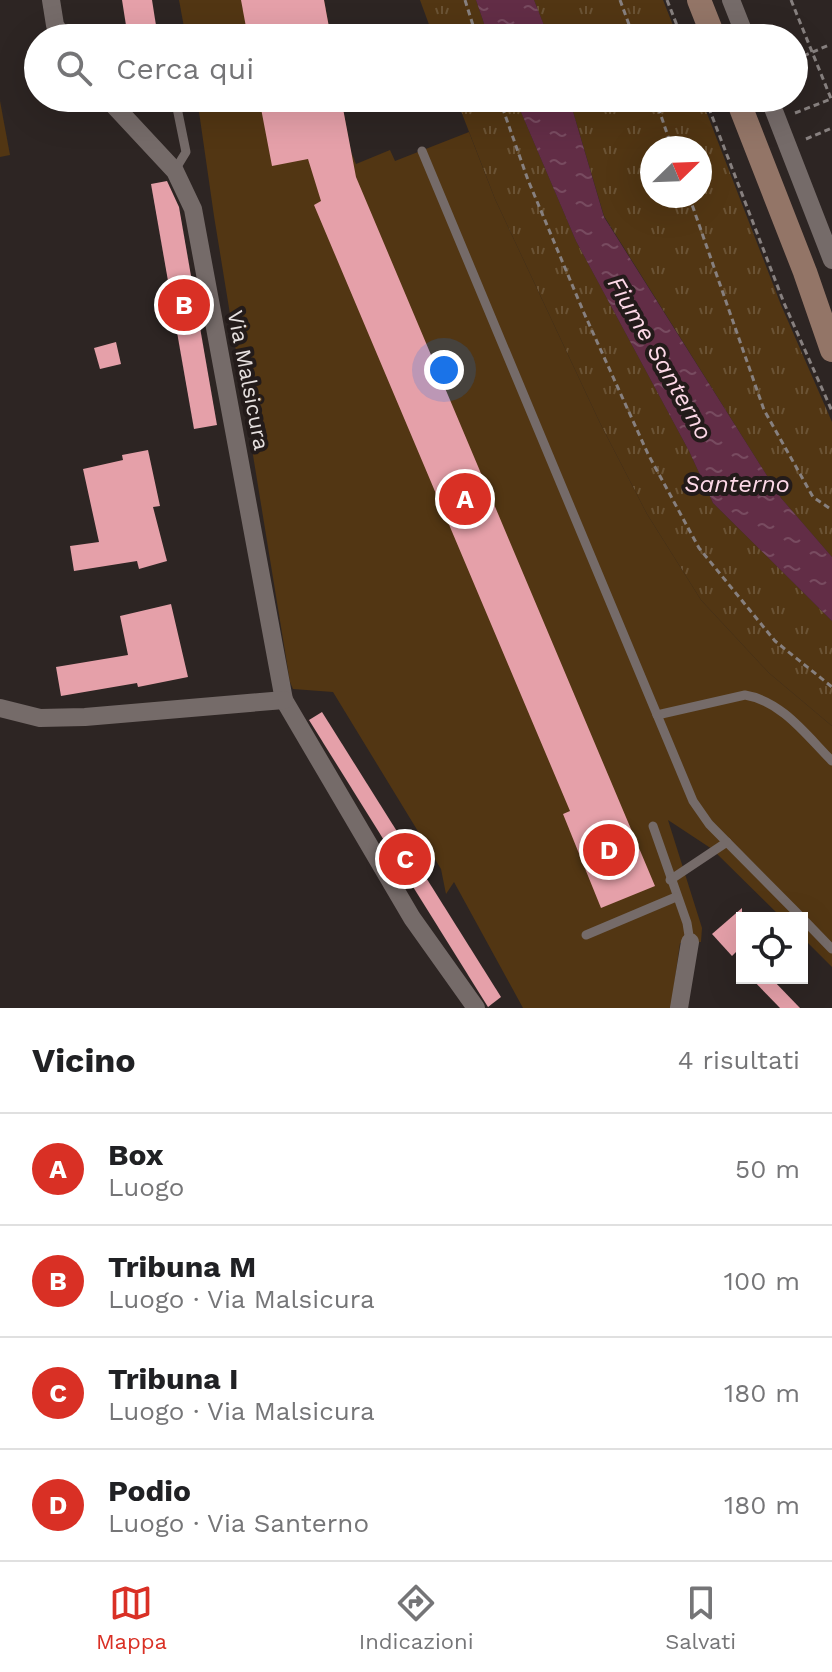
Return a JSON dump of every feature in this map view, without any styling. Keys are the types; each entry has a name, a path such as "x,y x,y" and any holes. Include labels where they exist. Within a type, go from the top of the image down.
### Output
{"street":[{"path":"51,0 55,24"},
{"path":"699,0 708,24"},
{"path":"731,0 740,24"},
{"name":"Via Malsicura","path":"120,112 175,171 193,209 290,697 412,918 476,1008"},
{"path":"742,112 832,350"},
{"path":"774,112 832,260"},
{"path":"805,272 832,319"},
{"path":"0,708 40,718 85,717 290,697"},
{"path":"679,1008 690,942"}],"lane":[{"path":"175,171 186,152 178,112"},
{"path":"422,151 693,801 709,824 796,912"},
{"path":"657,715 745,695 755,697 770,702 832,761"},
{"path":"653,826 687,923 690,942"},
{"path":"670,880 727,842"},
{"path":"586,935 676,897"},
{"path":"808,924 832,949"}],"path":[{"path":"465,0 473,24"},
{"path":"620,0 629,24"},
{"path":"667,0 676,24"},
{"path":"791,0 801,24"},
{"path":"808,41 832,100 808,108"},
{"path":"808,55 829,45"},
{"path":"504,112 528,180 584,313 648,454 699,548 775,641 832,687"},
{"path":"660,112 668,136"},
{"path":"710,112 784,303 832,411"},
{"path":"805,139 832,128"},
{"path":"693,208 764,410 813,497 832,510"}],"green space":[{"path":"179,0 324,0 328,24 183,24"},
{"path":"420,0 476,0 484,24 429,24"},
{"path":"534,0 663,0 672,24 543,24"},
{"path":"0,101 10,155 0,157"},
{"path":"199,112 344,112 356,164 390,150 395,161 469,132 495,199 600,423 647,514 701,600 769,673 832,726 832,967 808,943 808,912 776,912 712,849 668,820 702,928 701,942 680,943 671,1008 523,1008 454,882 446,894 441,869 333,692 293,689"},
{"path":"461,112 521,112 576,241 689,451 713,503 832,621 832,726 769,673 701,600 647,514 600,423 495,199"},
{"path":"573,112 706,112 781,305 832,422 832,557 781,498 604,216"}],"water":[{"path":"476,0 534,0 543,24 484,24"},
{"name":"Santerno","path":"521,112 573,112 604,217 781,498 832,557 832,621 713,503 689,451 576,241"}],"building":[{"path":"122,0 152,0 156,24 126,24"},
{"path":"241,0 324,0 328,24 245,24"},
{"path":"262,112 344,112 356,177 655,886 601,908 563,814 570,811 314,205 321,201 308,159 272,166"},
{"path":"167,181 179,207 217,425 194,429 151,184"},
{"path":"116,342 121,364 100,369 94,348"},
{"path":"148,450 160,506 153,507 167,561 139,569 137,561 74,571 70,546 99,542 83,469 123,460 122,455"},
{"path":"171,604 188,677 138,687 137,683 61,696 56,667 128,655 120,616"},
{"path":"322,712 501,997 488,1007 309,720"},
{"path":"736,913 736,952 732,956 712,934"},
{"path":"757,984 777,984 800,1008 780,1008"}],"place":[{"name":"Tribuna M","path":"184,305"},
{"name":"Box","path":"465,499"},
{"name":"Podio","path":"609,850"},
{"name":"Tribuna I","path":"405,859"}],"water label":[{"name":"Fiume Santerno","path":"660,358"}]}
